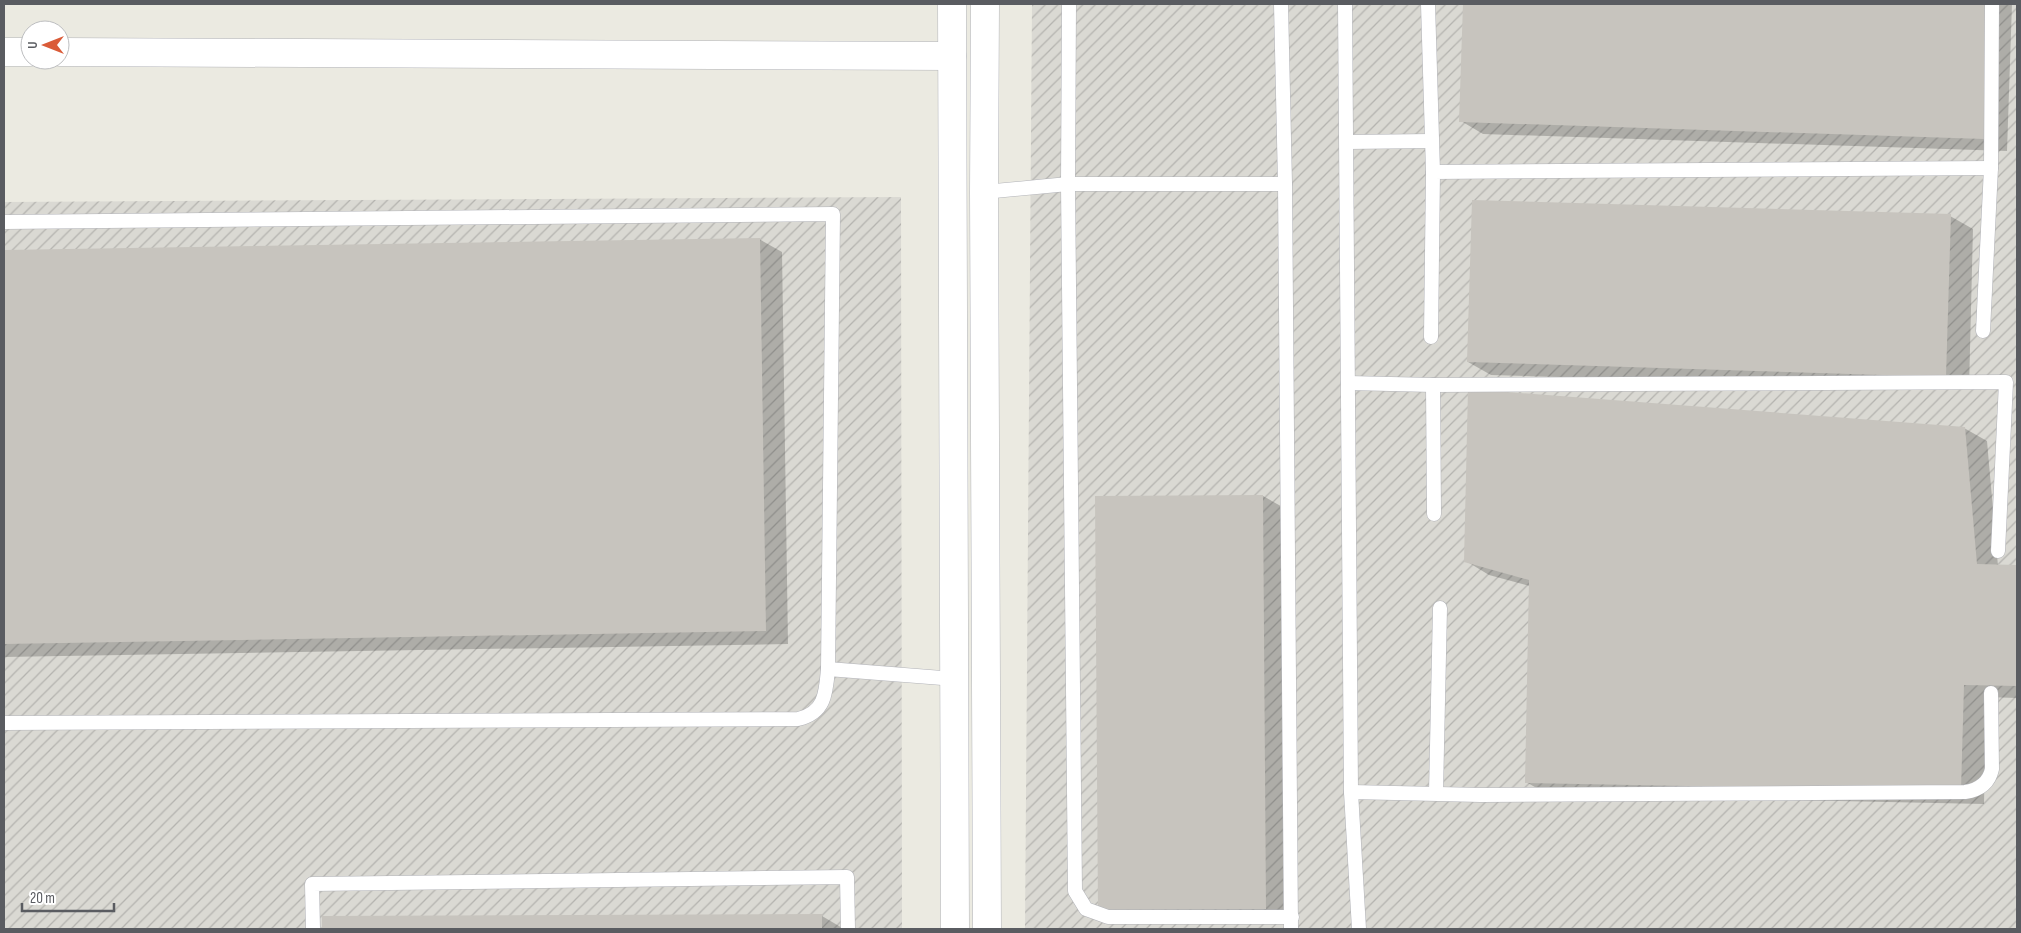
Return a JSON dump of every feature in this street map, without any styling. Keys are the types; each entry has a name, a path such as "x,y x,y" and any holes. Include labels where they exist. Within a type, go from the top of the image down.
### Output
{"main road":[{"path":"952,4 955,929"},
{"path":"985,4 987,929"},
{"path":"4,52 20,52"},
{"path":"70,52 952,56"}],"lane":[{"path":"1069,4 1068,184 1075,891 1086,909 1108,917 1292,923 1285,184 1281,4"},
{"path":"1345,4 1351,792 1359,929"},
{"path":"1428,4 1433,172 1431,337"},
{"path":"1983,332 1991,168 1992,4"},
{"path":"1347,142 1431,141"},
{"path":"1433,172 1991,168"},
{"path":"984,192 1068,184 1285,184"},
{"path":"4,222 833,214 828,669 825,694 816,713 809,717 798,719 4,723"},
{"path":"1348,383 1433,385 2006,382 1998,551"},
{"path":"1433,385 1434,514"},
{"path":"1436,793 1440,608"},
{"path":"828,669 955,679"},
{"path":"1351,792 1491,795 1971,791 1987,781 1992,769 1991,693"},
{"path":"313,929 312,884 848,877 848,929"}],"shaded area":[{"path":"1032,4 2017,4 2017,929 1025,929"},
{"path":"901,197 902,929 4,929 4,202"}],"building":[{"path":"1463,4 1989,4 1984,139 1459,122"},
{"path":"1472,200 1951,214 1946,377 1467,362"},
{"path":"760,238 766,631 4,644 4,250"},
{"path":"1468,389 1965,427 1977,564 2017,565 2017,686 1964,685 1961,791 1525,783 1529,580 1464,562"},
{"path":"1263,495 1266,909 1098,910 1095,496"},
{"path":"822,914 822,929 322,929 322,916"}]}
